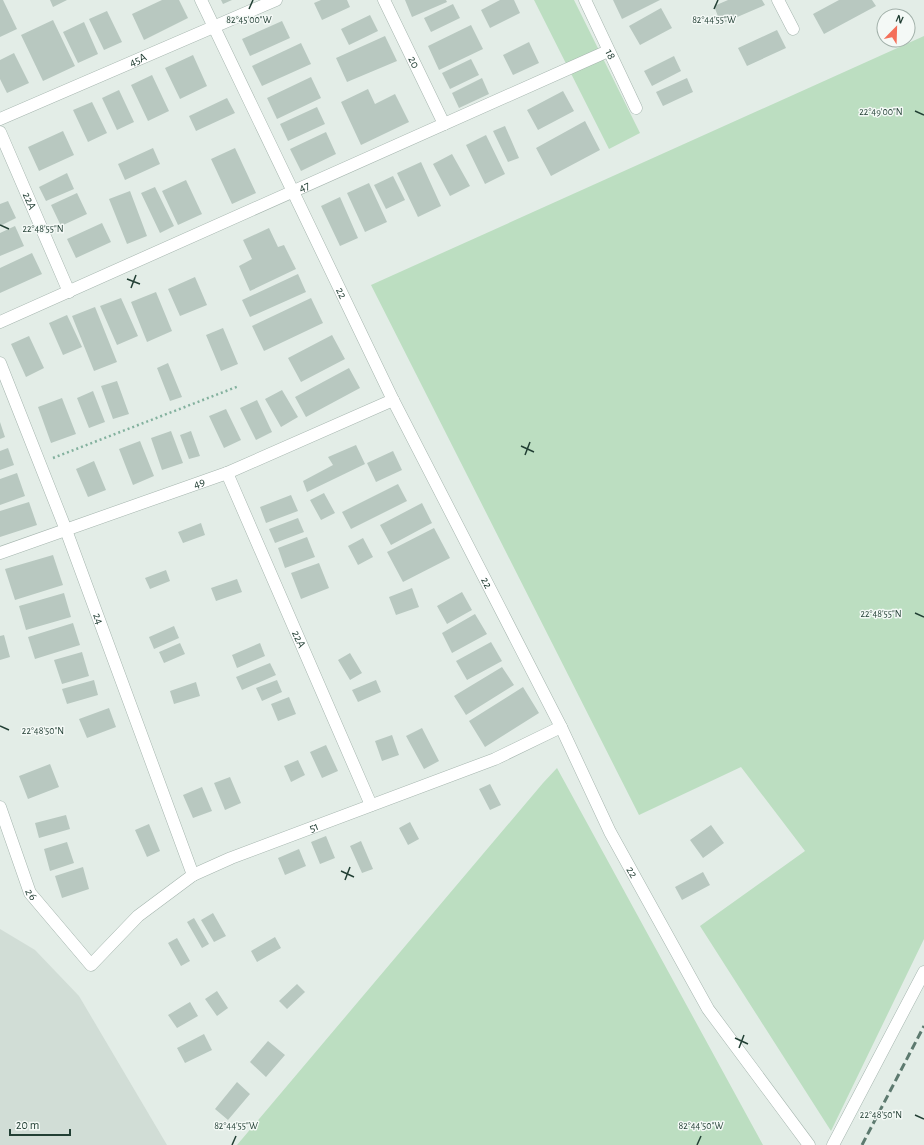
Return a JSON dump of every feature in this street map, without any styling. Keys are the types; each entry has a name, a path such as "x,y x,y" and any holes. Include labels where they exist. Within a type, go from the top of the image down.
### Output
{"street":[{"name":"22","path":"201,0 393,400 561,727 610,832 708,1009 809,1145"},
{"name":"45A","path":"0,119 276,0"},
{"name":"20","path":"384,0 444,124"},
{"name":"18","path":"585,0 636,108"},
{"path":"778,0 793,29"},
{"name":"47","path":"0,322 608,51"},
{"name":"22A","path":"0,132 69,292"},
{"name":"24","path":"0,363 66,530 193,875"},
{"name":"49","path":"0,553 226,473 393,400"},
{"name":"22A","path":"226,473 371,805"},
{"name":"51","path":"92,965 138,916 193,875 231,858 495,759 561,727"},
{"name":"26","path":"0,807 30,892 92,965"},
{"path":"833,1145 924,972"}],"path":[{"path":"40,463 239,386"}],"shaded area":[{"path":"0,929 35,950 79,996 167,1145 0,1145"}],"green space":[{"path":"534,0 574,0 640,133 609,149"},
{"path":"924,36 924,939 831,1131 700,926 805,851 741,767 639,815 371,285 897,48 916,48 916,40"},
{"path":"557,768 763,1145 237,1145 543,783"}],"building":[{"path":"0,0 3,0 17,29 0,37"},
{"path":"50,0 67,0 53,7"},
{"path":"162,0 179,0 188,18 144,40 132,14"},
{"path":"221,0 232,0 223,4"},
{"path":"321,0 347,0 350,7 322,20 314,3"},
{"path":"405,0 446,0 447,2 412,17"},
{"path":"500,0 514,0 520,13 490,28 481,10"},
{"path":"613,0 660,0 622,19"},
{"path":"728,0 762,0 765,5 721,24 714,6"},
{"path":"839,0 872,0 876,6 824,34 813,14"},
{"path":"453,4 460,18 431,32 424,18"},
{"path":"661,8 672,28 640,45 629,26"},
{"path":"107,11 122,42 104,50 89,19"},
{"path":"370,15 378,31 349,45 341,29"},
{"path":"53,20 75,66 43,81 21,35"},
{"path":"282,21 290,38 250,56 242,39"},
{"path":"84,22 98,54 78,63 63,32"},
{"path":"471,25 483,49 439,70 428,46"},
{"path":"777,30 786,48 747,66 738,48"},
{"path":"385,36 397,61 347,82 336,58"},
{"path":"529,42 539,63 513,75 503,55"},
{"path":"301,43 311,64 262,86 252,66"},
{"path":"14,53 29,83 7,93 0,79 0,60"},
{"path":"193,55 207,86 180,99 165,68"},
{"path":"674,56 681,71 652,86 644,71"},
{"path":"471,59 479,75 450,89 442,73"},
{"path":"152,75 169,111 148,121 131,85"},
{"path":"311,77 321,98 277,119 267,98"},
{"path":"482,78 489,94 459,108 452,93"},
{"path":"687,78 693,92 663,106 656,92"},
{"path":"368,89 375,104 395,94 409,122 361,145 341,102"},
{"path":"119,90 134,122 117,130 102,98"},
{"path":"563,91 574,111 538,130 527,110"},
{"path":"227,98 235,113 196,131 189,116"},
{"path":"92,102 107,133 88,142 73,110"},
{"path":"317,107 325,124 288,141 280,124"},
{"path":"585,121 600,150 551,176 536,148"},
{"path":"505,126 519,158 508,162 493,131"},
{"path":"63,131 74,155 39,171 28,147"},
{"path":"326,132 336,154 301,171 290,149"},
{"path":"486,135 505,174 485,184 466,145"},
{"path":"153,148 160,164 125,180 118,164"},
{"path":"235,148 256,193 232,204 211,159"},
{"path":"452,154 470,186 450,196 433,164"},
{"path":"421,162 441,206 418,217 397,173"},
{"path":"67,173 74,189 46,201 39,187"},
{"path":"393,176 405,200 386,209 374,185"},
{"path":"186,180 202,214 178,225 162,191"},
{"path":"369,183 387,222 365,232 347,193"},
{"path":"155,187 174,226 160,233 141,193"},
{"path":"130,191 147,236 127,244 109,199"},
{"path":"77,193 87,214 61,226 51,205"},
{"path":"340,197 358,238 340,246 321,206"},
{"path":"8,201 16,218 0,226 0,204"},
{"path":"102,223 111,242 76,258 67,239"},
{"path":"15,226 24,246 0,256 0,233"},
{"path":"269,228 278,247 284,245 296,269 250,291 239,266 252,259 243,240"},
{"path":"32,253 42,274 0,293 0,268"},
{"path":"298,274 306,292 250,317 242,300"},
{"path":"195,277 207,305 180,316 168,289"},
{"path":"156,292 172,331 147,342 131,302"},
{"path":"121,298 138,336 117,345 100,306"},
{"path":"311,298 323,323 264,351 252,326"},
{"path":"95,307 117,362 94,371 72,316"},
{"path":"67,315 82,347 63,355 49,323"},
{"path":"223,328 238,364 221,371 206,335"},
{"path":"332,335 345,359 301,382 288,358"},
{"path":"29,336 44,368 26,377 11,344"},
{"path":"168,363 182,397 170,401 157,368"},
{"path":"349,368 360,388 306,417 295,397"},
{"path":"117,381 129,414 113,419 101,386"},
{"path":"282,390 298,417 281,427 265,399"},
{"path":"93,391 105,422 89,428 77,398"},
{"path":"62,398 76,434 51,443 38,407"},
{"path":"257,400 272,432 256,440 240,408"},
{"path":"226,409 241,440 224,448 209,416"},
{"path":"0,422 5,437 0,439"},
{"path":"171,431 183,463 162,470 151,438"},
{"path":"191,431 200,456 189,459 180,435"},
{"path":"140,441 154,476 133,485 119,449"},
{"path":"356,445 365,464 307,492 303,481 333,465 328,457"},
{"path":"8,448 14,465 0,470 0,451"},
{"path":"393,451 402,470 376,482 367,463"},
{"path":"94,461 106,490 88,497 76,469"},
{"path":"17,473 25,496 0,505 0,479"},
{"path":"398,484 407,501 351,529 342,512"},
{"path":"324,493 335,513 321,520 310,500"},
{"path":"291,495 298,511 266,523 260,507"},
{"path":"29,502 37,525 0,537 0,511"},
{"path":"422,503 432,523 391,545 380,525"},
{"path":"298,518 304,532 275,543 269,529"},
{"path":"201,523 205,535 183,543 178,532"},
{"path":"434,528 450,558 403,582 387,552"},
{"path":"307,537 315,557 285,568 278,548"},
{"path":"363,538 373,557 358,565 348,546"},
{"path":"53,555 63,585 15,600 5,569"},
{"path":"319,563 329,588 301,599 291,573"},
{"path":"166,570 170,581 150,589 145,578"},
{"path":"237,579 242,592 216,601 211,588"},
{"path":"412,588 419,607 396,615 389,597"},
{"path":"462,592 472,610 447,624 437,606"},
{"path":"64,593 71,617 26,630 19,606"},
{"path":"475,614 487,634 452,653 442,633"},
{"path":"73,623 80,645 35,659 28,637"},
{"path":"174,626 179,638 154,649 149,637"},
{"path":"4,635 10,657 0,660 0,636"},
{"path":"491,642 502,661 467,680 456,661"},
{"path":"180,643 185,654 164,663 159,652"},
{"path":"260,643 265,656 237,668 232,655"},
{"path":"82,652 89,676 62,684 54,660"},
{"path":"350,653 362,673 350,680 338,660"},
{"path":"270,663 276,675 242,690 236,677"},
{"path":"502,667 514,685 466,715 454,696"},
{"path":"94,680 98,695 67,704 62,689"},
{"path":"277,680 282,692 262,701 256,688"},
{"path":"376,680 381,692 358,702 352,690"},
{"path":"196,682 200,696 174,704 170,691"},
{"path":"523,687 539,713 485,747 469,721"},
{"path":"289,697 296,714 278,721 271,704"},
{"path":"109,708 116,727 87,738 79,719"},
{"path":"422,728 439,761 424,769 406,736"},
{"path":"392,735 399,755 382,761 375,741"},
{"path":"326,745 338,771 322,778 310,752"},
{"path":"298,760 305,775 291,782 284,766"},
{"path":"50,764 59,787 28,799 19,776"},
{"path":"230,777 241,803 225,810 214,783"},
{"path":"490,784 501,805 490,810 479,789"},
{"path":"202,787 212,811 193,818 183,795"},
{"path":"66,815 70,829 39,838 35,823"},
{"path":"410,822 419,839 408,845 399,828"},
{"path":"149,824 160,851 147,857 135,830"},
{"path":"711,825 724,843 703,858 690,840"},
{"path":"326,836 335,858 320,864 311,842"},
{"path":"361,841 373,869 362,873 350,846"},
{"path":"67,842 74,863 50,871 44,849"},
{"path":"299,849 306,866 285,875 278,858"},
{"path":"83,867 89,889 62,898 55,876"},
{"path":"703,872 710,885 682,900 675,887"},
{"path":"213,913 226,936 214,942 201,920"},
{"path":"194,918 209,944 202,948 187,922"},
{"path":"275,937 281,948 257,962 251,951"},
{"path":"177,938 190,961 181,966 168,943"},
{"path":"297,984 305,992 287,1009 279,1001"},
{"path":"217,991 228,1008 217,1016 205,999"},
{"path":"190,1002 198,1016 177,1028 168,1015"},
{"path":"204,1034 212,1050 185,1063 177,1048"},
{"path":"268,1041 285,1055 266,1077 250,1062"},
{"path":"237,1082 250,1094 228,1120 215,1109"}],"railway":[{"path":"862,1145 924,1026"}]}
